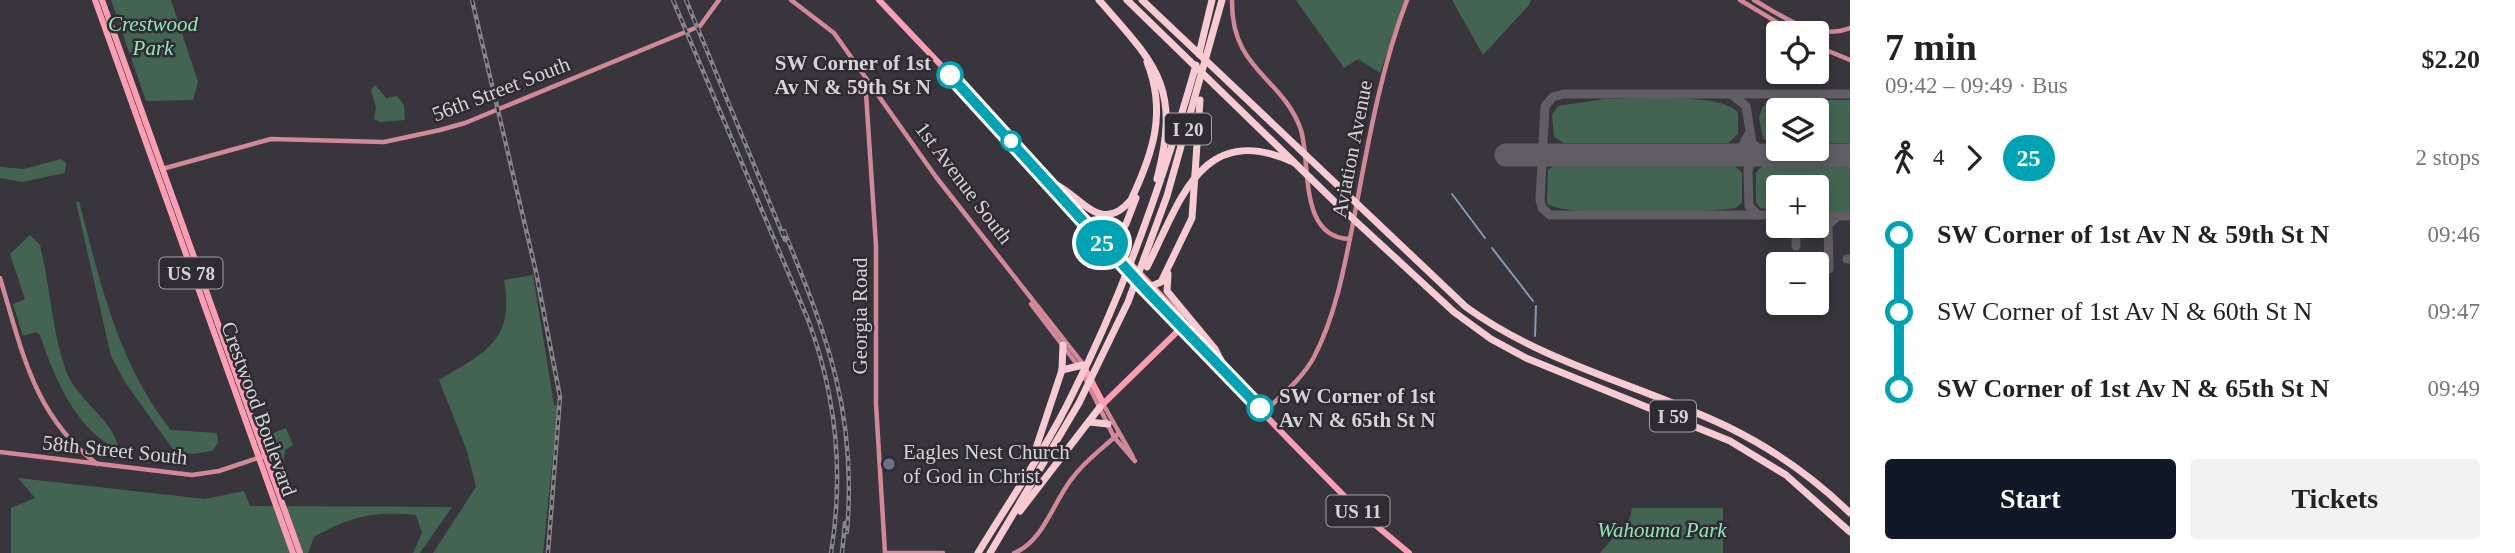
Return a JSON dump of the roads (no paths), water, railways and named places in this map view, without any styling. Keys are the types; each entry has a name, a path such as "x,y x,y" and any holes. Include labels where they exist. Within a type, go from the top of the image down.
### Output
{"highway":[{"name":"I 20","path":"1099,0 1154,66 1167,106 1164,152 1140,239"},
{"path":"1127,0 1284,154"},
{"name":"I 59","path":"1143,0 1444,288 1488,322 1545,352 1730,428 1808,476 1850,513"},
{"path":"1149,0 1157,14"},
{"path":"978,553 1074,393 1116,301 1136,253 1191,84 1212,0"},
{"name":"I 20","path":"990,553 1079,403 1149,257 1203,79 1222,0"},
{"path":"1107,244 1126,224 1157,135 1159,115 1148,64 1132,37"},
{"path":"1203,79 1192,218 1168,271 1167,291 1215,349 1227,372"},
{"path":"1149,257 1185,188 1206,166 1223,155 1243,150 1265,150 1284,154"},
{"name":"I 59","path":"1284,154 1426,288 1479,330 1535,363 1730,442 1786,475 1850,532"},
{"path":"1058,185 1094,213 1102,215 1124,208 1138,187"},
{"path":"1149,289 1168,271"},
{"path":"1020,485 1046,426 1062,370 1063,345"},
{"path":"1062,370 1080,365"},
{"path":"1001,535 1102,405"},
{"path":"1089,422 1108,424"}],"main road":[{"name":"Crestwood Boulevard","path":"95,0 293,553"},
{"name":"Crestwood Boulevard","path":"102,0 300,553"},
{"name":"US 11","path":"879,0 1149,289 1181,317 1183,326 1360,513 1409,553"},
{"name":"US 11","path":"1019,150 1058,185 1107,244"},
{"path":"1102,405 1183,326"},
{"name":"1st Avenue South","path":"1080,365 1102,405"}],"street":[{"name":"56th Street South","path":"154,171 271,139 384,142 465,123 687,32 702,24 719,0"},
{"name":"1st Avenue South","path":"791,0 834,33 1080,365"},
{"path":"1233,0 1232,15 1238,44 1298,122 1305,148 1308,195 1315,214 1333,235 1350,239"},
{"name":"Aviation Avenue","path":"1264,412 1313,359 1327,329 1350,239 1382,75 1407,0"},
{"path":"1740,0 1776,21"},
{"path":"1754,0 1809,30 1833,33 1850,28"},
{"path":"1829,51 1850,60"},
{"name":"Georgia Road","path":"865,78 876,246 876,404 885,553"},
{"path":"0,278 39,397 68,440 97,464"},
{"name":"1st Avenue South","path":"1026,294 1080,365"},
{"name":"1st Avenue South","path":"1102,405 1108,424 1116,435 1135,461 1116,435 1102,405"},
{"path":"1014,553 1030,543 1073,477 1116,435"},
{"name":"58th Street South","path":"0,452 198,475 266,455"},
{"path":"885,553 943,553"}],"waterway":[{"path":"1452,194 1485,238"},
{"path":"1492,248 1533,301"},
{"path":"1535,336 1536,306"}],"railway":[{"path":"472,0 536,272 560,397 548,553"},
{"path":"673,0 817,346 831,404 837,463 831,553"},
{"path":"686,0 785,240"},
{"path":"784,231 814,307 836,377 848,450 847,532"},
{"path":"842,553 845,523"}],"place":[{"name":"SW Corner of 1st Av N & 59th St N","path":"950,75"},
{"name":"SW Corner of 1st Av N & 65th St N","path":"1260,408"},
{"name":"Eagles Nest Church of God in Christ","path":"889,464"}],"park label":[{"name":"Crestwood Park","path":"153,36"},
{"name":"Wahouma Park","path":"1662,530"}]}
